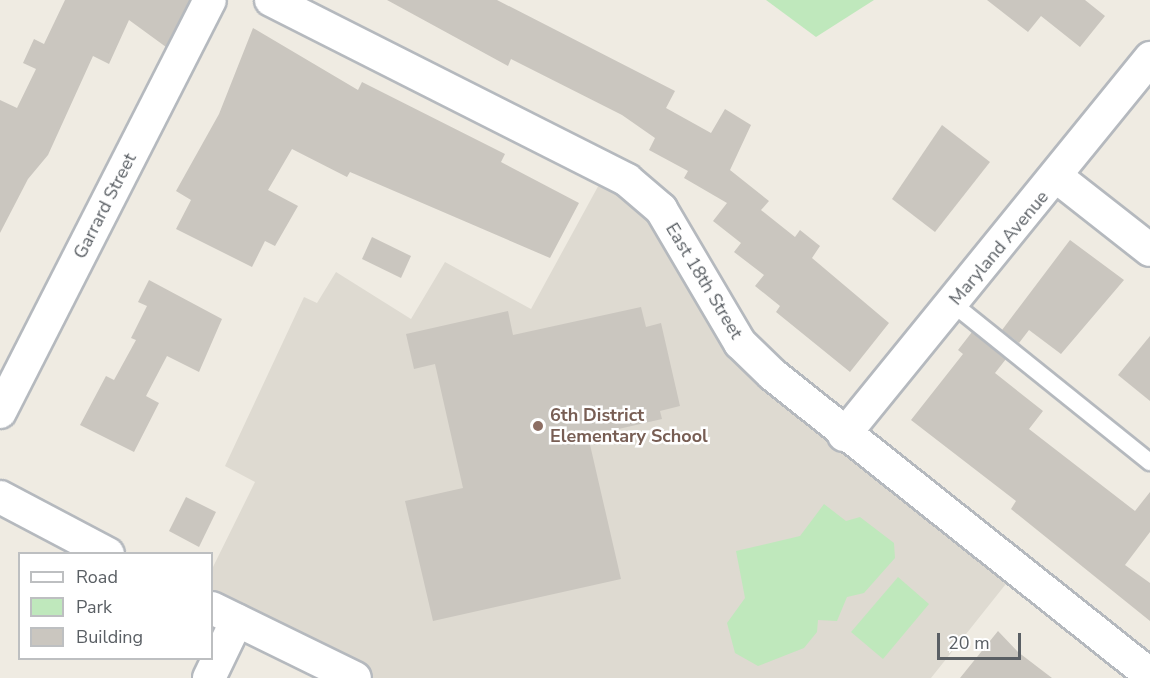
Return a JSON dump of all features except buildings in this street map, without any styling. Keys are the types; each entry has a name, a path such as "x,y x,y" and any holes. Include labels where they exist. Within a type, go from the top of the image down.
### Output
{"street":[{"name":"Garrard Street","path":"0,412 210,0"},
{"name":"East 18th Street","path":"271,0 627,180 661,210 740,343 844,435 1150,675"},
{"name":"Maryland Avenue","path":"844,435 1057,177 1150,58"},
{"path":"1057,177 1150,250"},
{"path":"0,497 104,552"},
{"path":"209,678 224,614 355,678"}],"lane":[{"path":"952,303 1150,462"}],"shaded area":[{"name":"6th District Elementary School","path":"607,170 627,180 740,343 1017,570 931,678 355,678 213,608 213,567 255,482 225,466 304,297 317,303 336,272 411,319 445,262 531,309"}],"green space":[{"path":"766,0 874,0 816,37"},
{"path":"824,504 846,521 860,517 894,543 895,558 864,593 847,597 837,621 818,620 817,632 804,648 758,666 735,653 727,623 745,598 736,551 800,536"},
{"path":"898,577 929,604 883,659 851,632"}],"place":[{"name":"6th District Elementary School","path":"538,426"}]}
